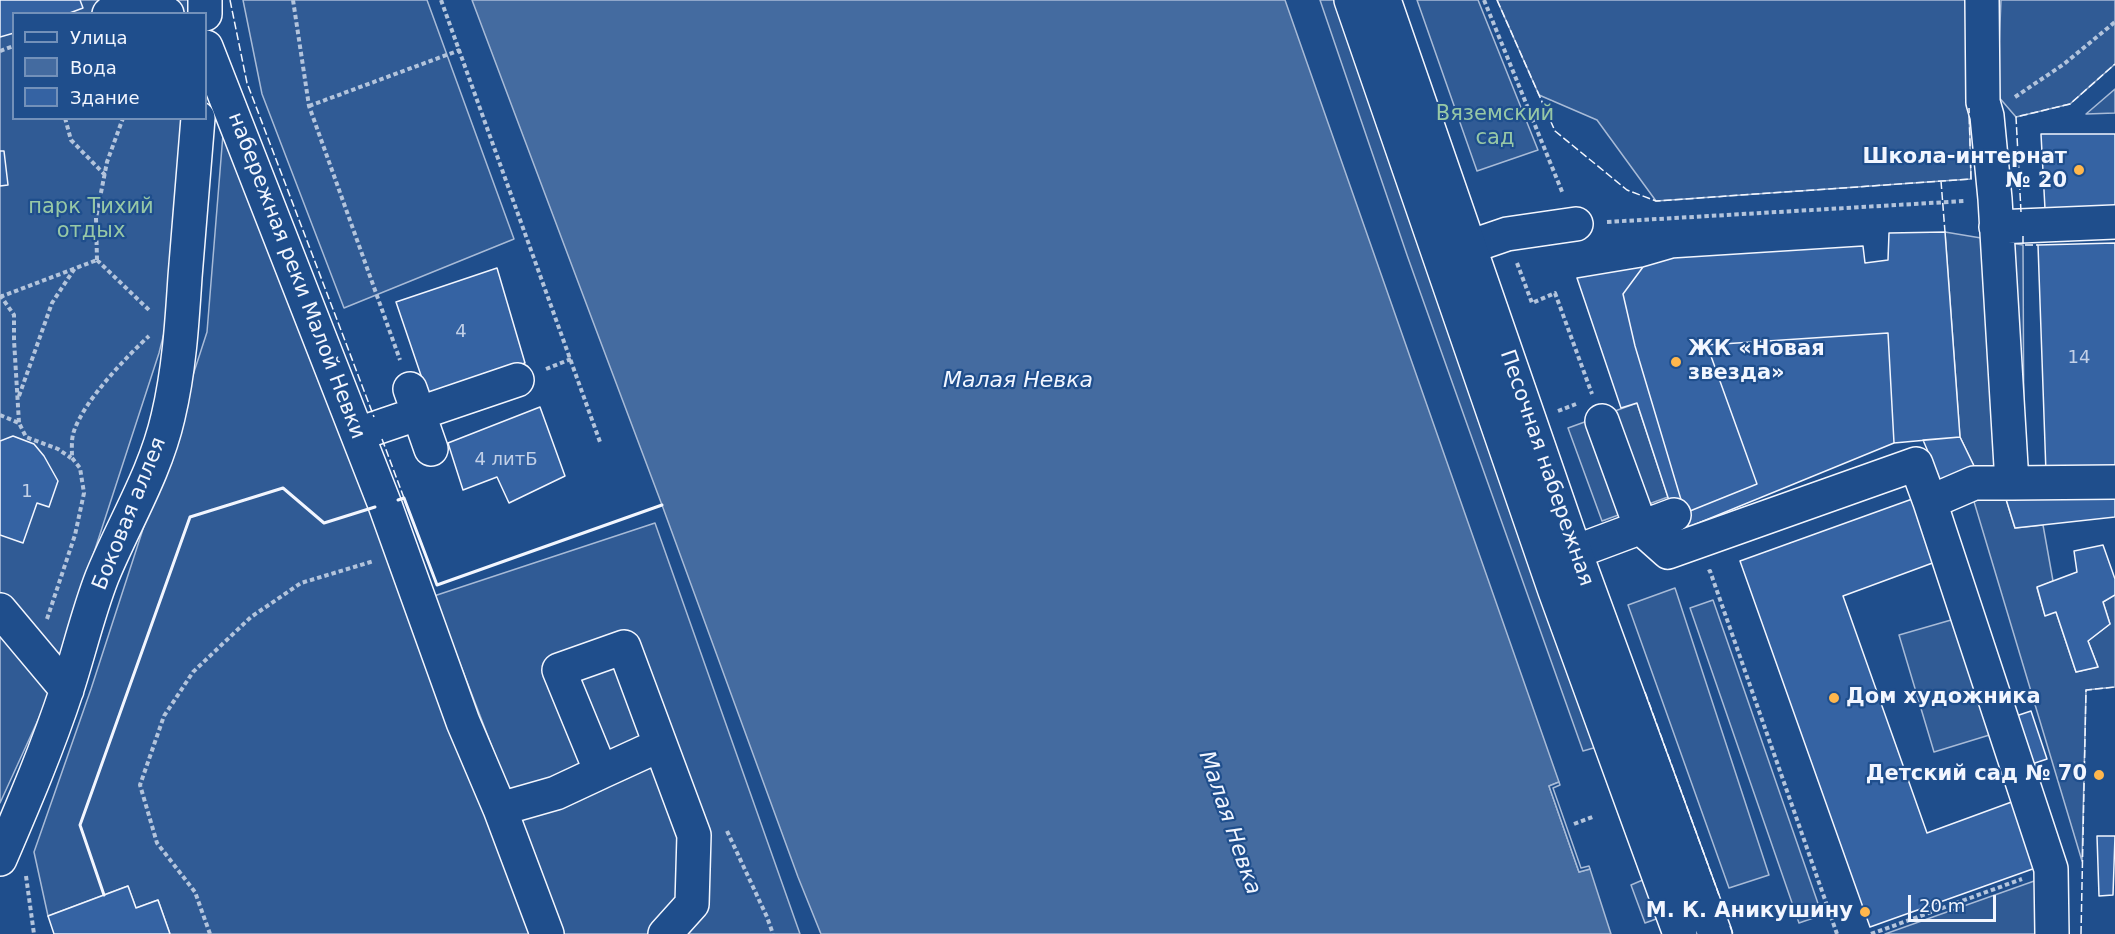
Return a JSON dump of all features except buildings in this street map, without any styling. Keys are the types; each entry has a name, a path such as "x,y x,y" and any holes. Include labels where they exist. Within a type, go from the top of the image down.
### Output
{"main road":[{"name":"Песочная набережная","path":"1351,0 1556,591 1680,934"},
{"name":"Песочная набережная","path":"1384,0 1575,552 1715,934"},
{"path":"1982,0 1983,102 1987,116 1996,213 2012,483"},
{"path":"116,12 136,6 159,12"},
{"name":"набережная реки Малой Невки","path":"207,50 385,504 463,722 500,809 547,934"},
{"name":"Боковая аллея","path":"0,859 34,781 67,690 101,579 158,455 168,419 177,374 172,329 198,120"},
{"path":"1996,213 2115,222"},
{"path":"1469,247 1507,234 1576,224"},
{"path":"358,434 414,402 516,380"},
{"path":"414,402 431,449"},
{"path":"1602,421 1641,528 1668,552 1916,464 2051,869 2052,934"},
{"path":"1930,502 1974,483 2115,482"},
{"path":"1575,552 1674,515"},
{"path":"0,610 67,690"},
{"path":"601,772 560,670 624,647 693,835 692,904 665,934"},
{"path":"500,809 556,793 660,744"}],"path":[{"path":"293,0 309,105 414,402"},
{"path":"441,0 600,442"},
{"path":"1484,0 1576,224 1996,213"},
{"path":"1987,116 2064,64 2115,22"},
{"path":"309,105 460,50"},
{"path":"66,120 71,140 105,175"},
{"path":"72,458 73,433 85,411 131,353 172,329 97,260 96,218 107,162 122,120"},
{"path":"1507,234 1532,303 1556,293 1602,421"},
{"path":"41,659 45,626 75,535 84,493 80,468 72,458 58,449 26,436 20,423 14,315 0,296 97,260"},
{"path":"19,396 52,303 75,268"},
{"path":"0,415 20,423"},
{"path":"210,934 195,892 157,843 140,785 164,716 193,672 251,617 301,583 403,553"},
{"path":"1710,571 1837,934"},
{"path":"1574,824 1595,816"},
{"path":"722,820 773,934"},
{"path":"1871,934 2051,869"}],"shaded area":[{"name":"парк Тихий отдых","path":"0,0 194,0 195,12 12,12 12,120 190,120 175,290 159,353 43,709 0,803"},
{"path":"243,0 427,0 514,239 344,308 262,94"},
{"path":"1320,0 1335,0 1421,251 1597,747 1583,751 1407,255"},
{"name":"Вяземский сад","path":"1417,0 1478,0 1538,150 1477,171"},
{"path":"1497,0 1966,0 1971,179 1656,201 1597,120 1539,95"},
{"path":"2001,0 2115,0 2115,64 2070,104 2016,117 1997,95"},
{"path":"2115,89 2115,113 2086,114"},
{"path":"223,134 538,934 170,934 158,900 136,908 128,886 48,916 34,852 91,689 207,332"},
{"path":"1945,232 2023,245 2024,468 1976,470 1960,437"},
{"path":"1637,403 1668,497 1602,521 1568,428"},
{"path":"1972,495 2005,496 2015,528 2043,525 2053,581 2037,588 2045,615 2056,612 2076,672 2098,667 2088,641 2110,624 2103,602 2115,595 2115,687 2086,690 2082,861"},
{"path":"655,523 800,934 564,934 434,596"},
{"path":"1675,588 1769,875 1729,888 1628,605"},
{"path":"1713,600 1822,915 1799,923 1690,608"},
{"path":"1958,618 1996,733 1934,752 1899,635"},
{"path":"1645,879 1659,918 1645,923 1631,885"},
{"path":"2037,880 2039,934 1885,934"}],"water":[{"name":"Малая Невка","path":"472,0 1285,0 1559,782 1549,786 1579,872 1590,869 1611,934 821,934"}],"pier":[{"path":"1559,782 1560,785 1553,788 1581,868 1589,866 1590,869 1579,872 1549,786"}],"fence":[{"path":"230,0 247,83 374,417"},
{"path":"1497,0 1555,131 1627,190 1656,201 1971,179 1969,108"},
{"path":"2021,212 2016,117 2070,104 2115,64"},
{"path":"1941,181 1945,232"},
{"path":"2023,236 2023,245 2038,245"},
{"path":"382,439 404,498"},
{"path":"2081,934 2086,690 2115,687"},
{"path":"1645,692 1719,895"},
{"path":"1730,926 1733,934"}],"wall":[{"path":"104,895 80,825 190,517 283,488 324,523 375,507"},
{"path":"398,500 404,498 437,585 662,505"}],"place":[{"name":"Школа-интернат № 20","path":"2079,170"},
{"name":"ЖК «Новая звезда»","path":"1676,362"},
{"name":"Дом художника","path":"1834,698"},
{"name":"Детский сад № 70","path":"2099,775"},
{"name":"М. К. Аникушину","path":"1865,912"}]}
